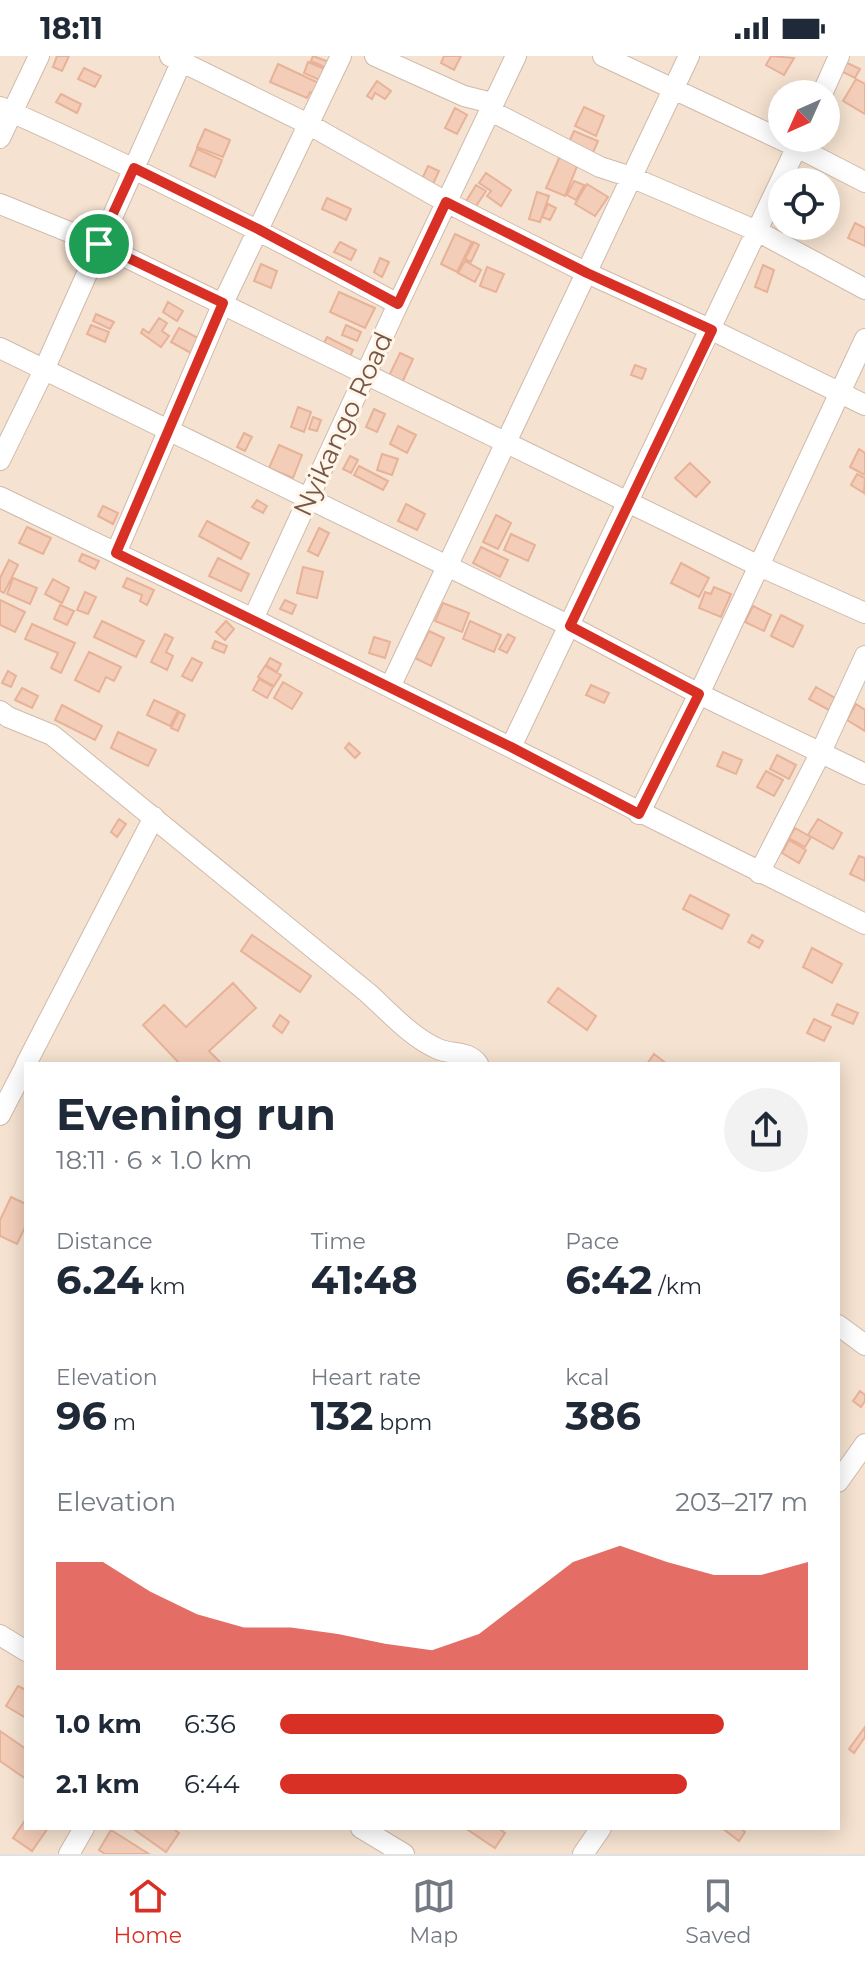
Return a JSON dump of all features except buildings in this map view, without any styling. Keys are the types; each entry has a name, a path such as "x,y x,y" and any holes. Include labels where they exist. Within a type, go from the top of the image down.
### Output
{"street":[{"path":"0,138 6,110 39,56"},
{"path":"116,553 223,303 341,56"},
{"path":"375,56 490,106 600,167 631,177 757,231 865,289"},
{"name":"Nyikango Road","path":"253,619 516,56"},
{"path":"603,56 768,129"},
{"path":"390,687 689,56"},
{"path":"828,80 839,56"},
{"path":"0,460 44,370 134,168 178,58 308,124 446,202 587,273 865,405"},
{"path":"6,110 258,229 398,304"},
{"path":"511,747 794,152"},
{"path":"816,152 865,182"},
{"path":"0,204 99,244 759,566 865,613"},
{"path":"639,814 699,694 865,339"},
{"path":"0,348 570,626 699,694 865,774"},
{"path":"0,497 253,619 865,924"},
{"path":"759,873 820,754 865,656"},
{"path":"0,711 52,735 368,993 413,1034 441,1051 456,1052 477,1062"},
{"path":"27,1062 154,817"},
{"path":"0,1115 24,1068"},
{"path":"840,1326 865,1345"},
{"path":"840,1479 865,1444"},
{"path":"0,1635 24,1650"},
{"path":"69,1854 83,1830"},
{"path":"364,1830 404,1854"},
{"path":"583,1854 600,1830"}],"shaded area":[{"path":"0,56 865,56 865,1854 0,1854"}],"route":[{"path":"134,168 258,229 398,304 446,202 587,273 712,330 570,626 699,694 639,814 511,747 116,553 223,303 99,244 134,168"}]}
